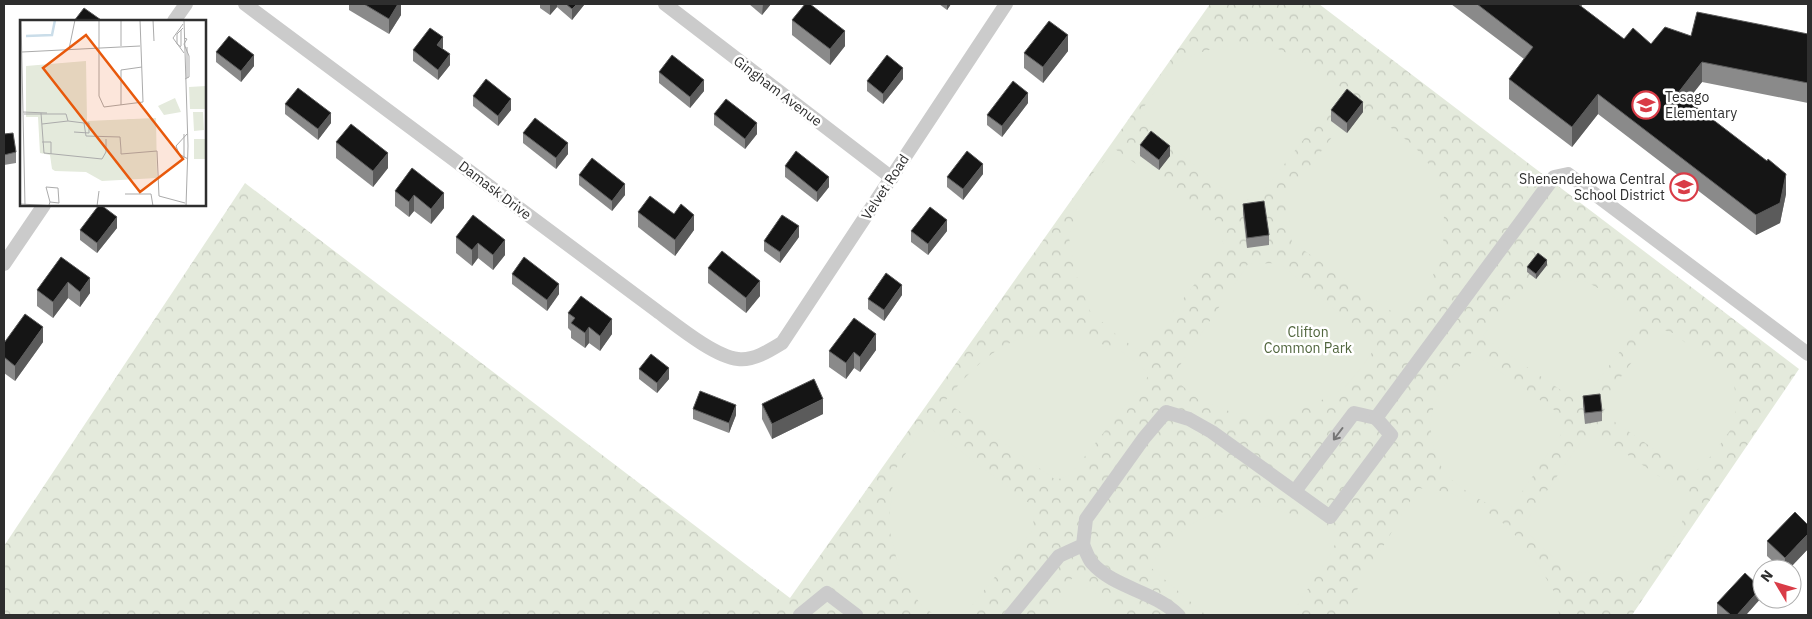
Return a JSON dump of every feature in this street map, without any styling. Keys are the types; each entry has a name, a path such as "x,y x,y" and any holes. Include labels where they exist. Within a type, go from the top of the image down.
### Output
{"street":[{"path":"175,20 186,4"},
{"name":"Damask Drive","path":"245,4 657,311 710,348 738,359 753,357"},
{"name":"Gingham Avenue","path":"664,4 892,178"},
{"name":"Velvet Road","path":"753,357 767,352 782,343 1006,4"},
{"path":"1376,418 1554,177 1568,174 1808,354"},
{"path":"4,264 8,247 43,206"},
{"path":"1178,615 1168,605 1116,581 1097,568 1090,561 1083,545 1086,519 1144,438 1166,412 1189,419 1212,432 1295,492 1330,517 1391,435 1376,418 1354,414 1295,492"},
{"path":"1012,615 1059,556 1083,545"},
{"path":"800,615 827,593 856,615"}],"green space":[{"name":"Clifton Common Park","path":"1210,4 1319,4 1799,369 1632,615 4,615 4,546 245,183 790,598"},
{"path":"1261,42 1304,62 1343,89 1258,198 1239,201 1136,118 1159,85 1173,68 1182,61 1204,52 1227,46"},
{"path":"1353,109 1385,123 1415,147 1435,172 1444,213 1443,253 1429,284 1401,318 1292,242 1286,198"},
{"path":"1115,149 1218,222 1224,246 1142,352 1120,338 1090,311 1077,277 1069,238 1082,185"},
{"path":"1279,263 1377,345 1344,388 1324,399 1280,417 1234,413 1199,400 1172,377 1248,264"},
{"path":"1558,280 1587,282 1628,305 1644,320 1586,396 1574,399 1483,337 1499,312 1514,295 1533,285"},
{"path":"1657,328 1673,333 1713,364 1734,384 1737,406 1731,429 1715,452 1692,475 1606,416 1603,401"},
{"path":"1065,335 1117,348 1150,374 1070,475 1056,480 945,401 975,368 1002,347 1024,338"},
{"path":"1472,352 1560,414 1564,430 1507,514 1471,494 1451,479 1439,462 1432,441 1431,419 1437,398"},
{"path":"925,424 1034,507 1033,530 964,615 935,615 922,606 901,577 888,524 893,473"},
{"path":"1597,434 1688,496 1681,526 1660,557 1643,572 1621,575 1576,572 1559,563 1522,527 1582,440"},
{"path":"1418,488 1449,492 1479,506 1504,524 1522,542 1542,571 1556,595 1559,615 1342,615"},
{"path":"1248,506 1269,507 1287,513 1310,517 1329,527 1339,536 1331,553 1291,615 1206,615 1149,566 1176,536 1191,524 1209,516"},
{"path":"1073,577 1125,615 1044,615"}],"building":[{"path":"364,4 398,4 389,19"},
{"path":"566,4 577,4 572,9"},
{"path":"805,4 810,4 845,31 830,49 792,20"},
{"path":"1477,4 1578,4 1624,39 1633,28 1651,44 1665,27 1691,36 1697,12 1808,34 1808,83 1702,62 1678,93 1786,174 1780,203 1756,215 1598,94 1572,127 1509,79 1533,47"},
{"path":"84,8 101,20 75,20"},
{"path":"1049,21 1068,35 1043,67 1024,53"},
{"path":"430,28 443,37 437,45 450,54 438,70 413,50"},
{"path":"229,36 254,55 241,71 216,52"},
{"path":"672,55 704,80 690,97 659,72"},
{"path":"887,55 903,68 883,94 867,81"},
{"path":"486,79 511,99 498,116 473,96"},
{"path":"1013,81 1028,93 1002,126 987,115"},
{"path":"298,88 331,113 318,129 285,104"},
{"path":"1347,89 1363,102 1347,123 1331,110"},
{"path":"726,99 757,123 745,139 714,114"},
{"path":"535,118 568,143 556,158 523,133"},
{"path":"351,124 388,153 373,171 336,142"},
{"path":"1151,131 1170,146 1159,160 1140,145"},
{"path":"13,133 16,152 4,155 4,134"},
{"path":"796,151 829,177 817,192 785,166"},
{"path":"967,151 983,164 963,189 947,177"},
{"path":"592,158 625,184 612,201 579,175"},
{"path":"412,168 444,193 431,209 414,195 409,202 395,191"},
{"path":"650,196 674,214 681,204 694,215 675,240 638,212"},
{"path":"1264,201 1269,235 1247,238 1243,204"},
{"path":"98,206 102,206 117,217 97,243 80,230"},
{"path":"930,207 947,220 928,244 911,231"},
{"path":"473,215 505,240 493,255 478,243 472,250 456,237"},
{"path":"782,215 799,226 780,252 764,241"},
{"path":"722,251 760,281 746,298 708,268"},
{"path":"1538,253 1547,260 1536,274 1527,267"},
{"path":"61,257 90,278 80,292 68,282 53,302 37,290"},
{"path":"524,257 559,284 547,300 512,274"},
{"path":"886,273 902,285 884,310 868,299"},
{"path":"581,296 612,319 600,336 589,327 585,333 571,323 575,318 568,313"},
{"path":"25,314 43,327 15,366 4,357 4,343"},
{"path":"854,318 876,334 860,357 854,352 846,363 829,351"},
{"path":"651,354 669,368 657,383 639,369"},
{"path":"814,379 823,399 772,424 762,404"},
{"path":"700,391 736,405 729,423 693,409"},
{"path":"1600,394 1602,411 1585,413 1583,396"},
{"path":"1795,512 1808,525 1808,534 1785,558 1767,541"},
{"path":"1745,573 1752,580 1752,598 1737,615 1731,615 1717,603"}],"place":[{"name":"Tesago Elementary","path":"1646,105"},
{"name":"Shenendehowa Central School District","path":"1684,187"}]}
